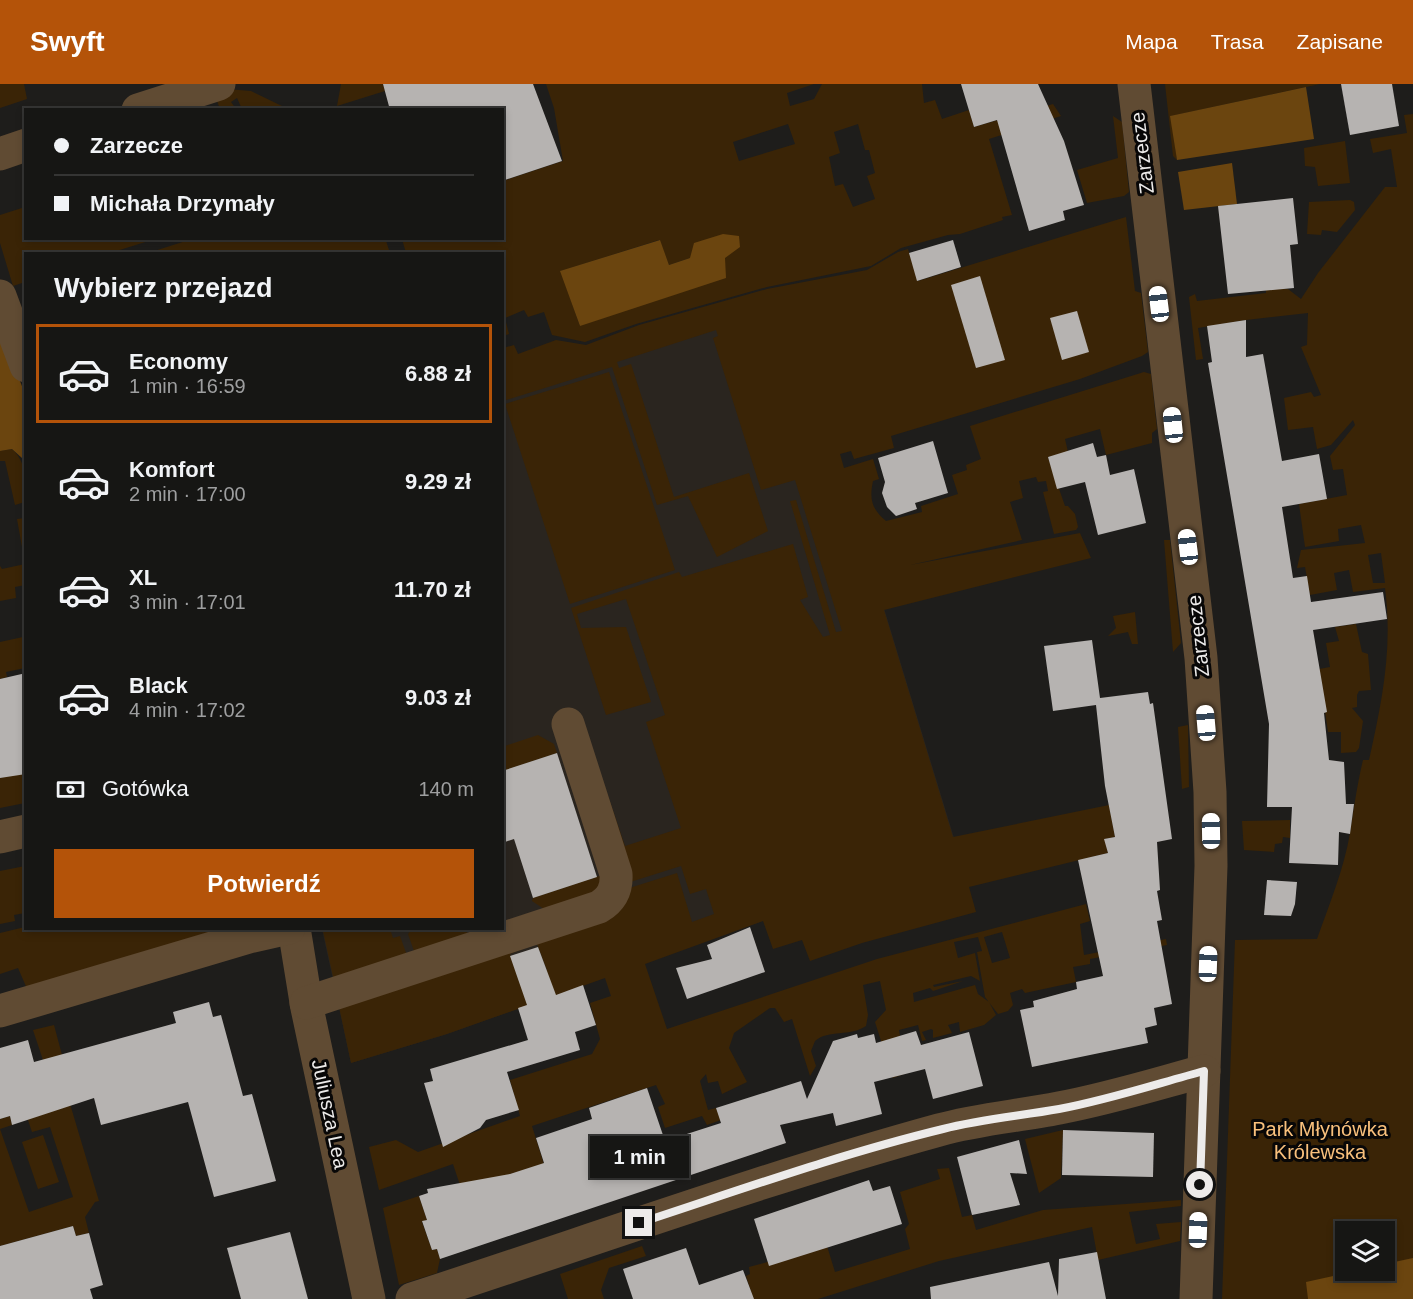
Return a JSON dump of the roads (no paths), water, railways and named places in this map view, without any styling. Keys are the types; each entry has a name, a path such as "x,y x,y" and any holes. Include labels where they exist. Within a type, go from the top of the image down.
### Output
{"street":[{"path":"144,108 219,84"},
{"name":"Zarzecze","path":"1134,84 1206,723 1211,866 1196,1299"},
{"path":"0,154 24,147"},
{"path":"0,296 24,361"},
{"path":"306,1003 580,913 609,901 616,886 616,874 568,724"},
{"path":"0,837 24,831"},
{"path":"0,1011 249,937 280,930"},
{"name":"Juliusza Lea","path":"294,930 306,1003 369,1299"},
{"path":"412,1299 797,1172 940,1129 1061,1108 1140,1090 1204,1071"}],"park label":[{"name":"Park Młynówka Królewska","path":"1320,1140"}]}
